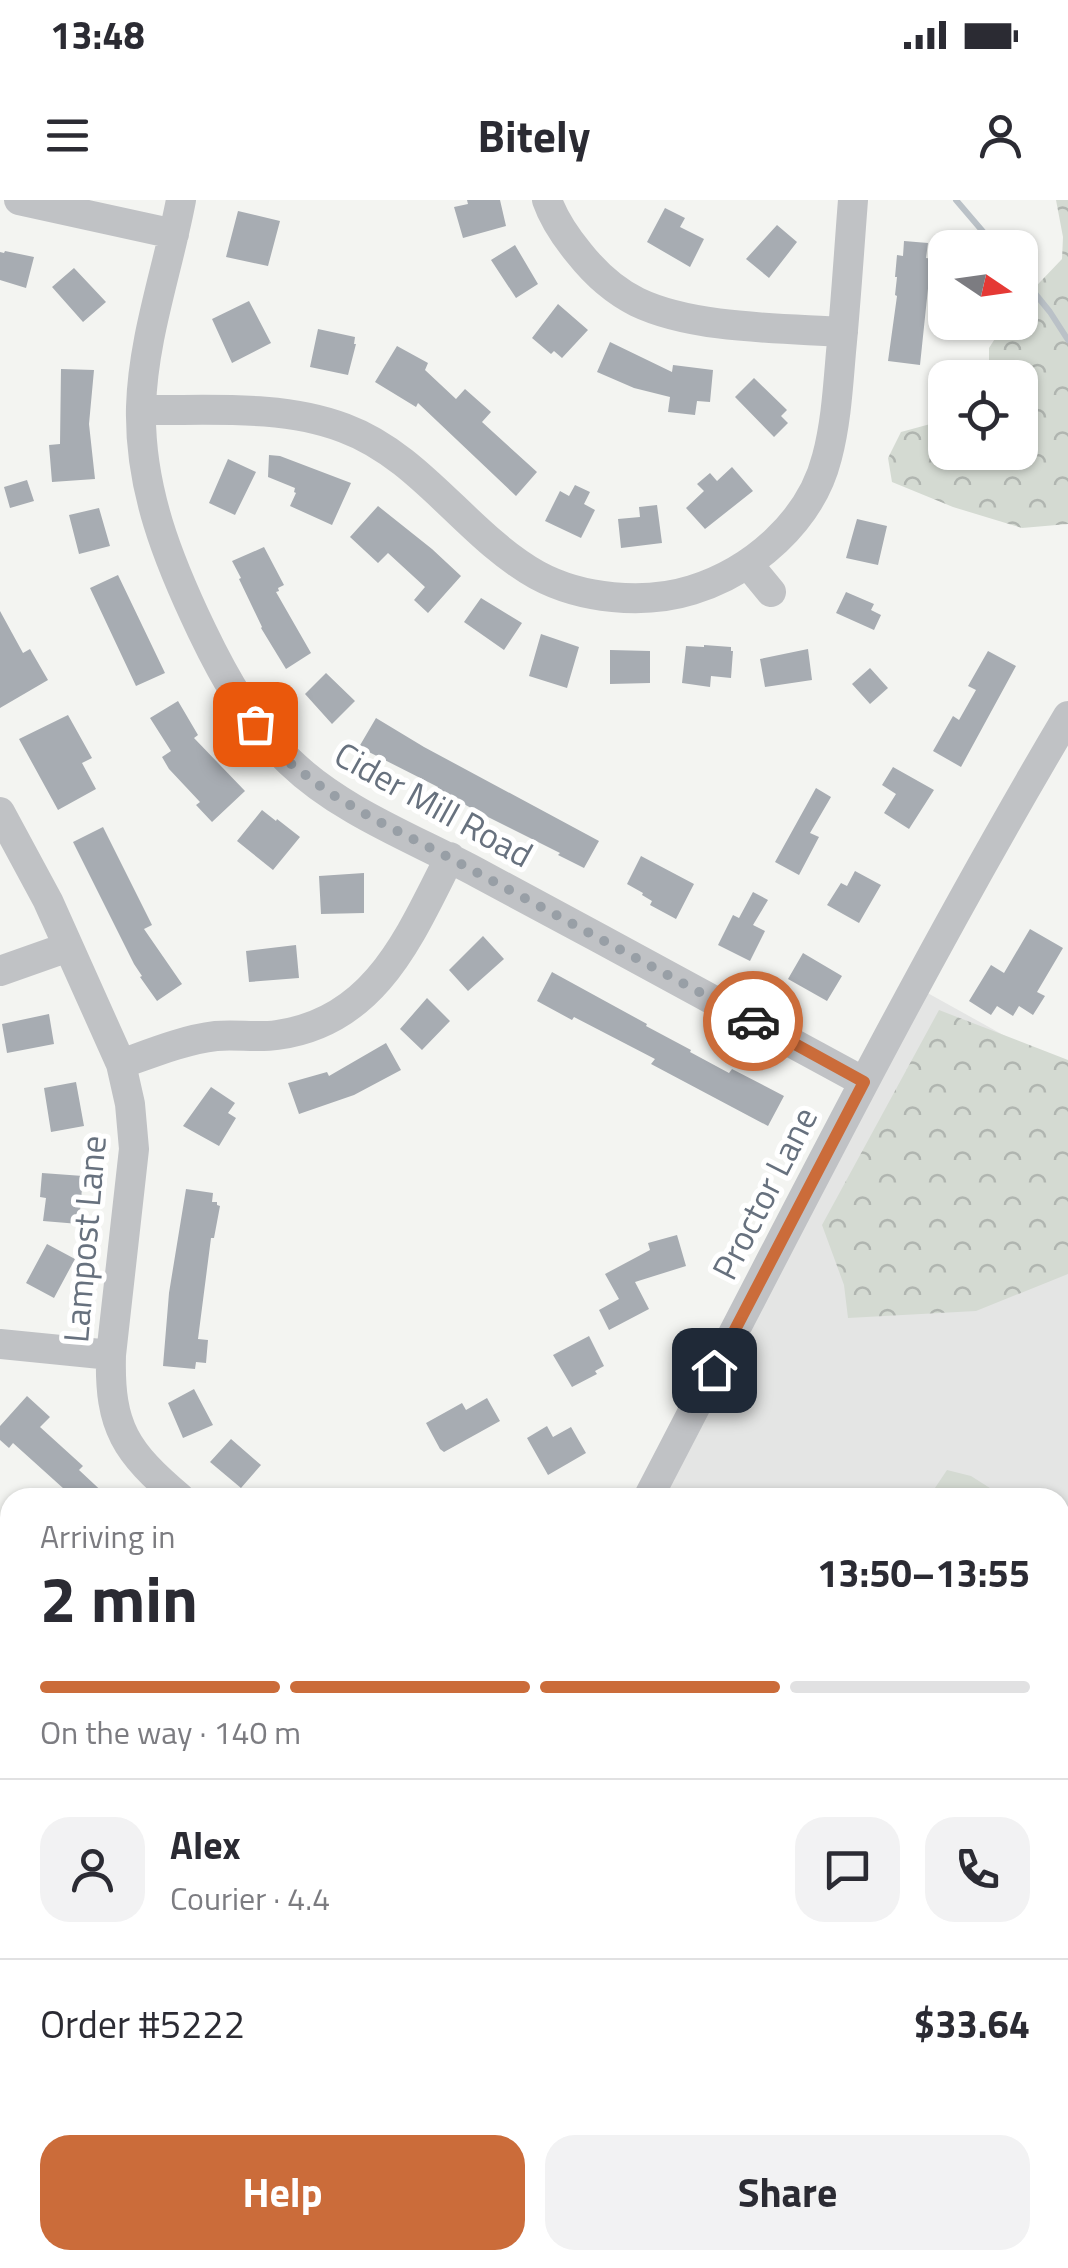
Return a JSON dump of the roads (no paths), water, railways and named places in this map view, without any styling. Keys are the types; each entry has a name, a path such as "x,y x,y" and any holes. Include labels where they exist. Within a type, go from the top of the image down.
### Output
{"street":[{"path":"20,200 174,234"},
{"name":"Cider Mill Road","path":"182,200 150,332 141,410 145,464 154,516 174,573 224,676 255,724 290,763 372,818 864,1082"},
{"path":"547,200 564,235 587,262 637,302 672,315 716,322 843,332"},
{"path":"141,410 273,412 346,428 404,463 503,552 538,576 605,596 648,598 682,593 716,582 748,564 794,521 813,493 826,460 834,422 853,200"},
{"path":"748,564 771,592"},
{"name":"Proctor Lane","path":"653,1488 864,1082 1006,820 1068,716"},
{"name":"Lampost Lane","path":"0,812 48,901 120,1064 130,1104 134,1149 110,1390 124,1438 137,1458 169,1488"},
{"path":"120,1064 201,1038 278,1036 333,1016 380,979 404,947 450,858"},
{"path":"0,970 68,947"},
{"path":"0,1344 112,1356"}],"waterway":[{"path":"956,200 982,230"},
{"path":"1038,297 1068,340"}]}
